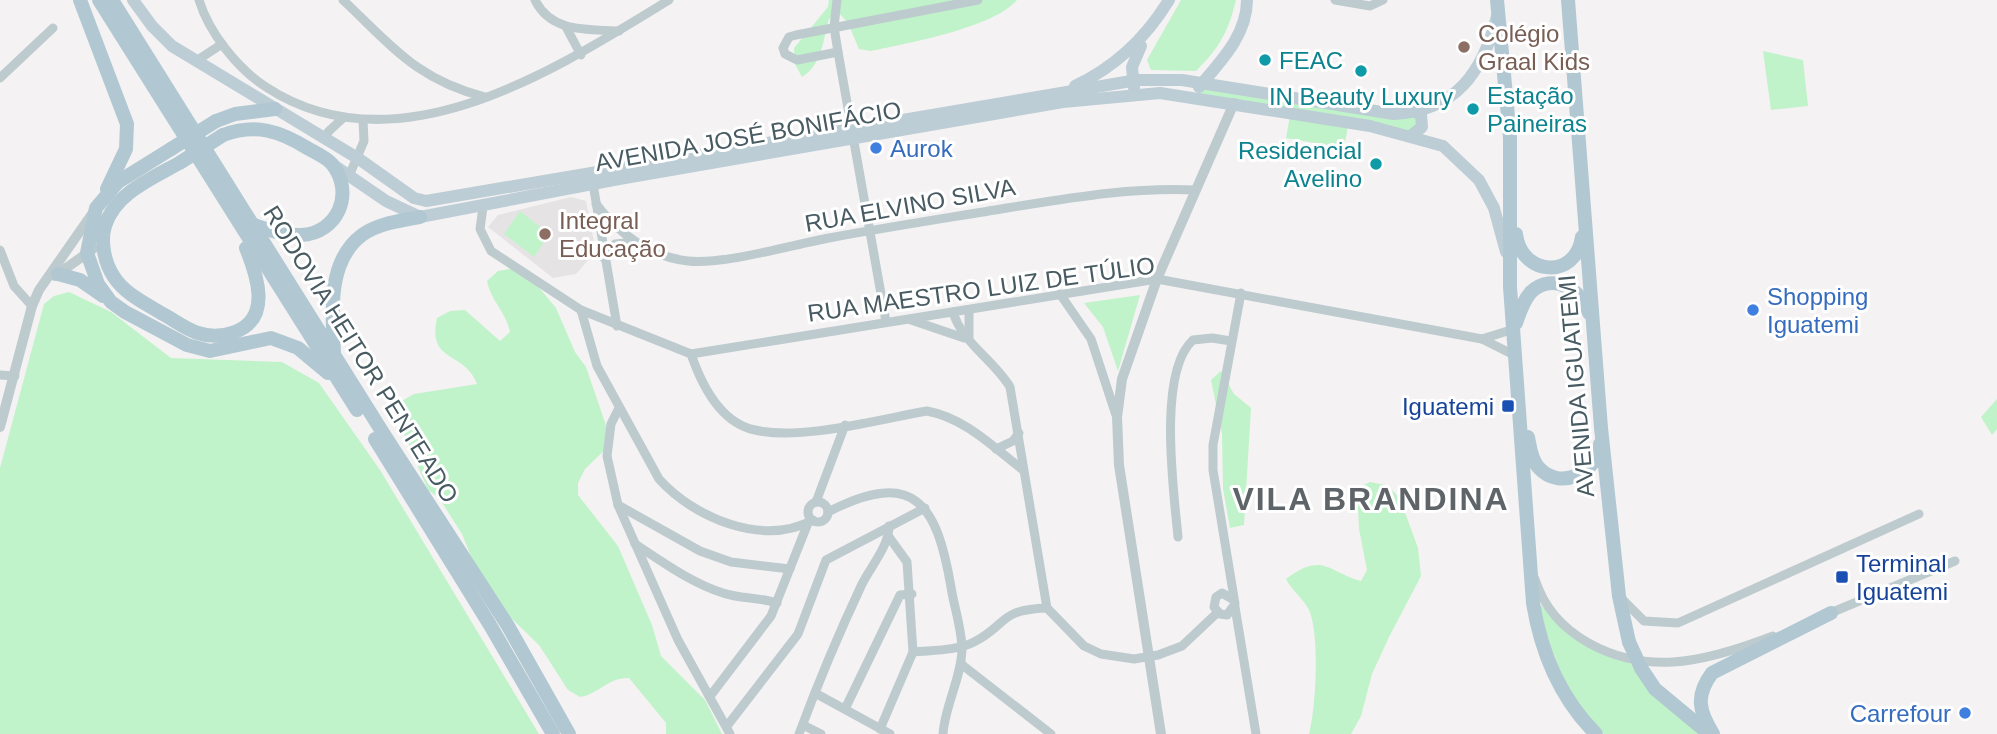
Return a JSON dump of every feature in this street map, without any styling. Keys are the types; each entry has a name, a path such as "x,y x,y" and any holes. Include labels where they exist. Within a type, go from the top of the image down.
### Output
{"main road":[{"path":"80,0 127,124 126,149 99,203 87,253 92,273 111,302"},
{"name":"RODOVIA HEITOR PENTEADO","path":"99,0 237,224 341,384 490,625 553,734"},
{"name":"RODOVIA HEITOR PENTEADO","path":"112,0 508,626 569,734"},
{"name":"AVENIDA JOSÉ BONIFÁCIO","path":"133,0 152,26 172,46 359,159 414,198 441,200 1063,102 1138,95 1187,95 1412,135 1443,146 1479,180 1494,208 1505,244 1510,288"},
{"name":"AVENIDA JOSÉ BONIFÁCIO","path":"1056,95 1091,78 1127,54 1153,24 1169,0"},
{"path":"1187,95 1222,61 1243,27 1247,0"},
{"name":"AVENIDA IGUATEMI","path":"1568,0 1601,428 1619,596 1629,642 1641,668 1656,689 1711,734"},
{"path":"1498,6 1519,250 1526,259 1546,267 1569,262 1581,244 1583,216"},
{"path":"1416,112 1447,98 1477,70 1489,47 1498,6"},
{"path":"1138,95 1132,80 1135,56 1153,24"},
{"path":"1222,61 1230,90"},
{"name":"AVENIDA JOSÉ BONIFÁCIO","path":"419,217 483,207 1132,80 1159,78 1394,114 1416,112"},
{"path":"99,203 118,183 216,121 235,114 275,109"},
{"path":"1412,135 1422,127 1421,115 1416,112"},
{"path":"237,224 256,278 259,297 251,322 227,335 196,333 139,300 114,277 103,242 105,225 120,200 223,135 242,128 261,128 290,137 386,201 419,217"},
{"path":"1510,138 1510,288 1533,603 1542,647 1562,689 1596,734"},
{"path":"254,225 300,235 314,233 328,226 338,215 343,201 342,187 332,163"},
{"path":"334,353 331,305 337,276 347,252 363,234 388,223 419,217"},
{"path":"54,276 80,280 111,302 200,349 224,349 258,340 284,342 298,348 341,384"},
{"path":"1514,329 1524,301 1532,291 1555,284 1569,287 1582,296 1593,324"},
{"path":"1519,395 1525,409 1534,460 1538,467 1552,476 1574,477 1593,464 1599,452 1601,428"},
{"path":"1711,734 1701,714 1699,702 1702,687 1712,673 1831,613"}],"street":[{"path":"200,0 222,44 253,79 300,107 363,120 419,114 487,98 530,81 581,55 669,0"},
{"path":"343,0 427,75 451,89 487,98"},
{"path":"535,0 551,19 566,27 619,31"},
{"path":"837,0 834,27 886,321"},
{"path":"838,52 797,60 785,54 783,48 789,37 978,0"},
{"path":"1335,0 1370,6 1383,0"},
{"path":"566,27 581,55"},
{"path":"0,78 53,29"},
{"path":"196,61 222,44"},
{"path":"1161,734 1119,466 1117,417 1122,379 1157,279 1234,103"},
{"path":"325,140 328,132 343,118"},
{"path":"349,176 359,159 364,141 363,120"},
{"path":"593,184 617,326"},
{"name":"RUA ELVINO SILVA","path":"596,204 615,227 635,242 671,258 690,261 717,260 870,230 1124,189 1196,190"},
{"path":"54,276 99,203"},
{"path":"483,207 480,229 491,251 581,310 691,354 701,383 713,400 752,430 806,431 927,411 943,414 964,424 1023,470"},
{"path":"0,427 32,306 39,290 54,276 103,242"},
{"path":"604,257 615,244 635,242"},
{"path":"0,250 14,286 32,306"},
{"name":"RUA MAESTRO LUIZ DE TÚLIO","path":"691,354 1157,279 1482,339"},
{"path":"1241,293 1213,445 1213,470 1256,734"},
{"path":"1060,294 1087,332 1117,417"},
{"path":"581,310 597,366 659,480 681,500 715,519 738,526 781,531 810,520 823,521 825,478 845,425"},
{"path":"969,310 969,340"},
{"path":"953,312 961,332 1001,373 1010,387 1047,608 1084,646 1117,658 1148,658 1182,646 1217,613"},
{"path":"907,319 969,340"},
{"path":"1482,339 1514,329"},
{"path":"1178,537 1170,452 1176,380 1185,351 1193,340 1212,338 1231,341"},
{"path":"1482,339 1516,356"},
{"path":"0,375 15,376"},
{"path":"1104,375 1110,379 1122,379"},
{"path":"619,408 611,424 607,456 618,505 678,640 729,730 797,634 826,560 925,508"},
{"path":"996,449 1013,442 1019,432"},
{"path":"710,695 762,629 777,603 810,520 809,508 882,493 908,497 925,508 943,545 962,647 961,664 943,734"},
{"path":"618,505 700,551 731,562 790,569"},
{"path":"1619,596 1644,621 1678,623 1919,514"},
{"path":"821,734 801,729 869,569 889,537 889,526"},
{"path":"880,729 914,652 912,594 907,562 889,537"},
{"path":"634,543 704,586 726,594 760,597 777,603"},
{"path":"1530,554 1538,589 1546,604 1575,635 1604,651 1648,661 1702,658 1753,643 1955,561"},
{"path":"1217,613 1213,603 1219,595 1226,593 1234,602"},
{"path":"845,709 900,595 912,594"},
{"path":"1217,613 1227,615 1234,602"},
{"path":"914,652 962,647 987,634 1008,615 1025,609 1047,608"},
{"path":"961,664 1051,734"},
{"path":"815,693 890,734"}],"shaded area":[{"name":"Integral Educação","path":"571,197 586,201 594,242 590,258 576,274 553,278 488,227 498,215"}],"green space":[{"path":"829,0 1017,0 989,19 970,26 871,51 859,49 848,23 839,13 829,19 818,59 802,77 795,64 794,48 828,7"},
{"path":"1181,0 1236,0 1222,38 1196,71 1151,70 1147,60"},
{"path":"1763,51 1803,60 1808,106 1771,110"},
{"path":"1206,87 1410,115 1420,121 1411,133 1200,94"},
{"path":"1290,116 1348,126 1344,148 1286,138"},
{"path":"520,211 549,234 534,257 504,234"},
{"path":"515,268 536,284 556,308 575,352 586,367 609,434 609,446 585,469 578,483 578,495 618,546 652,625 661,656 705,700 722,734 666,734 666,723 629,678 616,680 580,697 568,690 539,645 480,588 476,569 462,534 439,498 428,490 403,431 400,402 414,394 477,384 471,373 448,356 437,343 437,318 450,311 465,310 500,341 510,332 487,281 498,271"},
{"path":"69,292 111,312 171,358 282,362 319,383 380,470 539,734 0,734 0,468 44,304 54,296"},
{"path":"1140,295 1118,371 1103,327 1084,303"},
{"path":"1221,371 1234,394 1251,408 1244,525 1230,528 1223,489 1222,434 1211,380"},
{"path":"1997,399 1997,429 1992,435 1981,417"},
{"path":"1370,482 1386,485 1396,494 1418,548 1421,576 1372,674 1361,716 1351,734 1309,734 1314,707 1315,636 1307,606 1286,579 1309,566 1317,565 1361,581 1367,570 1359,529 1357,488"},
{"path":"1541,605 1554,620 1629,661 1647,689 1701,734 1604,734 1580,706 1562,675 1544,625 1539,607"}],"place":[{"name":"Colégio Graal Kids","path":"1464,47"},
{"name":"FEAC","path":"1265,60"},
{"name":"IN Beauty Luxury","path":"1361,71"},
{"name":"Estação Paineiras","path":"1473,109"},
{"name":"Aurok","path":"876,148"},
{"name":"Residencial Avelino","path":"1376,164"},
{"name":"Integral Educação","path":"545,234"},
{"name":"Shopping Iguatemi","path":"1753,310"},
{"name":"Iguatemi","path":"1508,406"},
{"name":"Terminal Iguatemi","path":"1842,577"},
{"name":"Carrefour","path":"1965,713"}],"district":[{"name":"VILA BRANDINA","path":"1371,499"}]}
